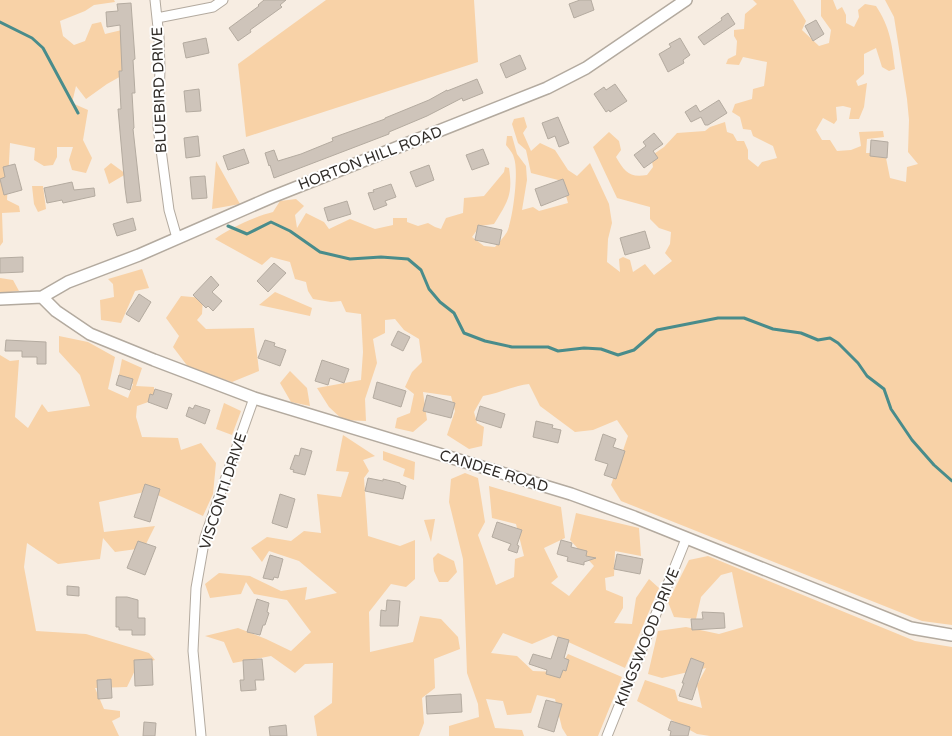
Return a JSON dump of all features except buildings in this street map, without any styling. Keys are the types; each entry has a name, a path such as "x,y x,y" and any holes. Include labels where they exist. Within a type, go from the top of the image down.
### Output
{"street":[{"name":"BLUEBIRD DRIVE","path":"155,0 160,69 158,127 169,210 177,238"},
{"path":"157,18 213,7 223,0"},
{"name":"HORTON HILL ROAD","path":"42,297 68,282 139,255 272,197 562,81 609,54 686,0"},
{"path":"0,299 42,297"},
{"name":"CANDEE ROAD","path":"42,297 56,311 90,334 254,398 571,494 634,517 911,628 952,635"},
{"name":"VISCONTI DRIVE","path":"201,736 193,651 196,588 205,536 254,398"},
{"name":"KINGSWOOD DRIVE","path":"607,736 686,539"}],"shaded area":[{"path":"0,0 114,0 115,2 94,5 85,11 60,21 63,36 74,45 85,41 92,24 101,22 105,34 126,29 123,75 86,99 76,86 72,103 88,110 83,140 92,158 86,173 72,170 69,160 73,147 57,147 57,157 53,165 44,166 34,160 35,148 10,143 7,200 19,206 20,212 2,213 3,242 0,246"},
{"path":"326,0 474,0 478,62 246,137 238,64"},
{"path":"753,0 793,0 806,21 802,30 819,46 829,43 831,30 821,16 821,0 833,0 837,10 842,7 846,15 846,23 854,27 859,17 858,10 865,4 876,6 890,36 895,69 889,71 882,67 876,48 864,54 864,74 856,81 858,86 867,83 864,107 859,119 849,119 851,108 836,107 837,120 834,124 823,118 816,130 822,140 830,140 837,151 851,150 861,146 859,132 883,131 884,137 867,139 866,153 885,153 890,178 906,182 907,167 918,164 908,152 909,120 907,99 894,17 885,0 952,0 952,625 922,621 621,501 611,485 628,436 617,420 593,430 575,432 540,406 529,384 483,396 474,412 477,423 484,427 482,446 469,449 447,435 455,411 451,396 423,392 427,420 413,432 395,428 397,418 410,413 414,394 405,387 412,372 422,362 419,339 404,330 395,319 385,320 385,333 373,339 377,363 365,399 366,421 343,420 329,407 317,388 361,380 363,352 361,314 346,312 341,301 331,302 313,299 308,291 306,282 295,279 290,262 271,257 262,265 215,239 243,223 273,212 280,201 296,199 304,206 295,215 297,228 306,213 324,222 329,229 350,219 375,229 393,225 393,218 407,218 407,222 418,226 428,223 441,229 446,218 463,213 464,198 484,196 504,172 505,167 509,168 510,185 510,192 506,203 494,224 480,226 472,237 484,246 495,247 507,232 515,195 515,164 513,154 506,145 507,136 512,136 517,154 526,166 527,180 522,210 533,207 539,211 568,203 562,181 531,173 526,150 518,143 512,124 514,119 524,117 527,127 523,133 531,151 540,143 555,150 568,170 577,176 590,163 609,204 612,223 608,239 607,262 620,272 619,259 623,257 630,260 633,272 645,264 654,275 672,261 665,253 670,244 671,232 659,228 650,219 650,207 617,198 593,147 609,132 619,141 621,150 616,157 622,167 632,175 647,175 653,167 651,156 664,147 677,133 705,131 710,127 725,122 727,132 733,134 737,141 744,141 748,150 748,159 758,167 762,162 777,158 773,146 753,136 751,130 743,129 740,117 732,112 735,104 752,99 753,89 764,86 767,62 743,57 739,65 726,64 728,59 736,55 737,41 734,36 734,30 744,29 745,14 757,4"},
{"path":"216,161 240,204 212,209"},
{"path":"111,163 126,174 109,184 104,169"},
{"path":"32,186 43,186 46,209 38,212 34,204"},
{"path":"142,269 149,288 135,291 121,323 101,320 100,300 114,297 113,284 108,279"},
{"path":"0,278 13,280 19,291 0,293"},
{"path":"275,292 312,308 310,316 259,305"},
{"path":"181,296 203,298 202,314 197,320 206,329 254,328 259,371 232,382 189,368 173,347 179,336 166,318"},
{"path":"59,336 88,342 115,357 108,389 128,398 133,384 118,380 122,359 142,368 136,386 154,387 154,400 137,406 136,417 142,437 178,438 181,450 201,443 216,463 213,494 203,516 149,491 99,502 104,532 155,526 144,548 115,552 103,538 100,559 58,564 27,543 24,567 36,631 86,634 149,653 155,660 138,664 127,687 95,688 104,709 120,711 120,717 112,721 119,736 0,736 0,355 10,361 19,360 15,417 28,428 42,404 48,412 90,406 80,375 59,352"},
{"path":"290,371 307,388 310,406 291,402 280,383"},
{"path":"224,403 241,411 232,435 216,429"},
{"path":"343,435 375,456 363,460 369,471 364,478 368,536 400,546 415,540 415,579 406,587 391,584 369,612 370,652 413,642 420,616 441,619 458,637 460,649 434,659 435,688 422,698 424,723 419,736 317,736 314,716 332,703 333,663 305,664 295,673 271,656 233,663 224,642 205,636 238,628 291,651 311,632 287,600 254,594 246,582 241,594 210,598 205,584 219,573 250,576 281,591 307,587 305,600 337,593 299,561 269,551 262,562 251,548 267,537 291,541 304,531 321,533 317,494 341,497 349,472 336,471"},
{"path":"383,451 415,462 414,480 403,476 405,469 383,460"},
{"path":"465,473 478,478 485,522 478,535 496,585 514,577 515,559 524,556 516,524 492,518 489,486 561,507 565,538 544,548 558,577 551,583 569,596 594,566 570,540 576,513 639,528 641,556 615,551 614,576 605,578 606,590 623,597 623,608 614,623 632,624 636,598 649,579 659,588 625,668 553,635 532,644 503,633 491,653 517,656 533,671 557,672 568,654 622,677 598,736 567,736 562,728 555,699 537,695 531,713 507,715 503,701 486,699 495,728 522,730 524,736 449,736 449,726 479,717 478,704 467,673 463,559 449,502 451,479"},
{"path":"435,519 431,542 424,520"},
{"path":"438,553 454,561 457,572 448,582 439,582 434,571 433,558"},
{"path":"708,556 915,641 952,647 952,736 710,736 697,734 637,701 645,680 675,690 678,701 702,708 697,685 706,668 662,678 648,674 658,631 686,627 719,634 743,627 732,572 721,575 701,597 696,619 674,617 668,602 689,560"}],"waterway":[{"path":"0,22 32,38 43,48 78,113"},
{"path":"228,226 247,234 271,222 290,231 320,252 350,259 381,257 408,259 421,270 429,289 440,302 454,313 464,333 485,341 512,347 548,347 558,351 584,348 601,349 618,355 634,350 657,330 718,318 744,318 773,329 801,333 818,340 830,338 838,343 858,363 867,376 884,389 891,409 912,440 934,465 952,481"}]}
